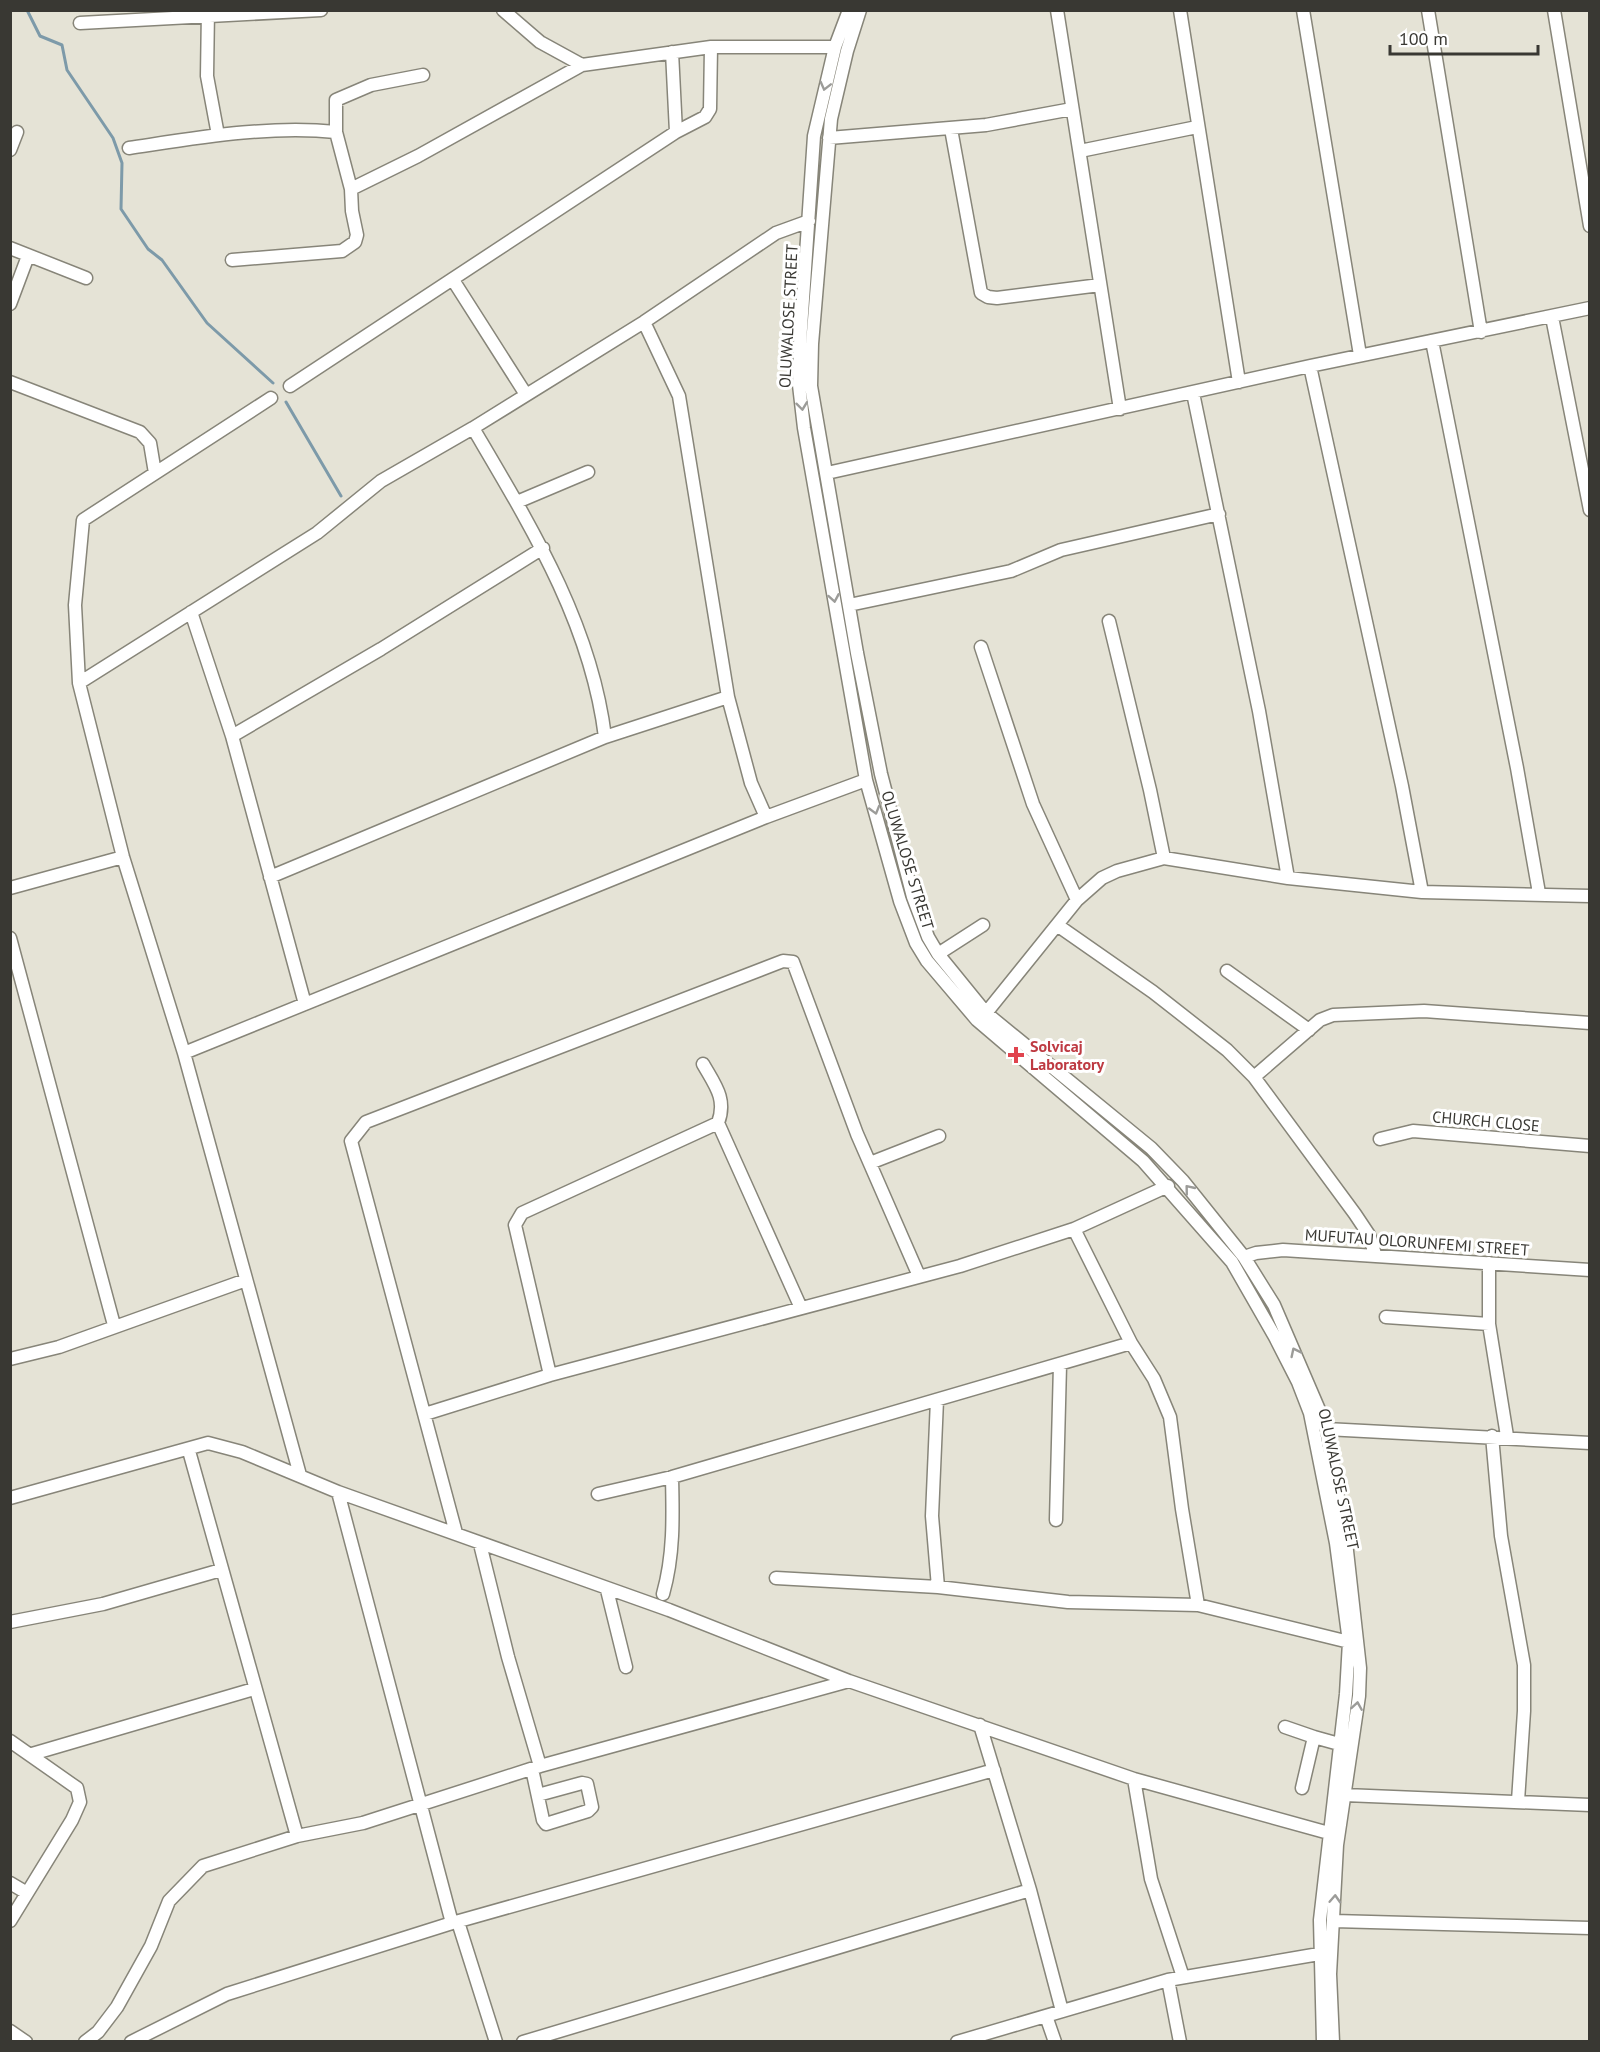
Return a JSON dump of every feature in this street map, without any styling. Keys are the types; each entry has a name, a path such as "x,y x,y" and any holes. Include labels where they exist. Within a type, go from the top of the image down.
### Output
{"street":[{"path":"80,23 208,13 321,10"},
{"path":"503,10 540,42 582,66"},
{"name":"OLUWALOSE STREET","path":"849,10 835,47 814,136 799,385 836,569 849,605 887,796 913,897 928,937 938,954 986,1013 1151,1148 1183,1181 1244,1257 1274,1305 1326,1429 1346,1542 1360,1668 1359,1696 1345,1795 1333,1834 1334,1921 1330,1974 1334,2042"},
{"name":"OLUWALOSE STREET","path":"860,10 847,51 829,138 812,344 811,386 827,473 836,569 866,780 900,901 916,944 927,961 977,1020 1143,1161 1168,1186 1232,1262 1262,1311 1298,1382 1315,1431 1336,1543 1349,1642 1333,1834 1319,1954 1323,2042"},
{"path":"1057,10 1120,409"},
{"path":"1180,10 1239,382"},
{"path":"1303,10 1360,355"},
{"path":"1428,10 1481,332"},
{"path":"1554,10 1590,226"},
{"path":"208,13 207,76 218,135"},
{"path":"351,189 418,156 582,66 711,47 835,47"},
{"path":"290,386 676,132 705,117 708,113 711,47"},
{"path":"672,52 676,132"},
{"path":"232,260 342,251 357,240 351,189 336,132 336,100 371,85 423,75"},
{"path":"829,138 951,129 1072,109"},
{"path":"1080,151 1197,127"},
{"path":"951,129 981,293 987,297 998,298 1100,285"},
{"path":"10,150 17,132"},
{"path":"129,148 218,135 336,132"},
{"path":"79,682 317,533 381,480 473,428 525,393 644,322 776,233 809,221"},
{"path":"10,248 86,278"},
{"path":"10,304 28,256"},
{"path":"453,280 525,393"},
{"path":"827,473 1360,355 1590,308"},
{"path":"1552,317 1590,510"},
{"path":"644,322 679,396 728,697 751,783 766,817"},
{"path":"1432,341 1517,768 1539,893"},
{"path":"1310,366 1402,786 1422,892"},
{"path":"10,382 140,432 150,442 155,472"},
{"path":"1193,393 1259,711 1288,878"},
{"path":"271,398 83,520 75,604 79,682 123,857 184,1053 300,1475"},
{"path":"473,428 543,548 593,672 605,737"},
{"path":"517,502 588,472"},
{"path":"849,605 1011,571 1061,550 1218,514"},
{"path":"232,736 381,649 543,548"},
{"path":"191,612 232,736 305,1004"},
{"path":"1109,621 1150,789 1164,858"},
{"path":"981,646 1033,804 1077,900"},
{"path":"270,877 605,737 728,697"},
{"path":"184,1053 766,817 866,780"},
{"path":"10,888 123,857"},
{"path":"986,1013 1077,900 1102,878 1117,870 1164,858 1288,878 1422,892 1590,896"},
{"path":"938,954 983,925"},
{"path":"1057,925 1153,992 1227,1050 1254,1077 1355,1214 1369,1235 1375,1254"},
{"path":"10,938 114,1325"},
{"path":"456,1533 351,1141 366,1122 789,960 793,962 870,1163 919,1276"},
{"path":"1227,971 1309,1030"},
{"path":"1254,1077 1326,1016 1424,1011 1590,1023"},
{"path":"550,1375 515,1225 517,1219 522,1213 718,1123 723,1110 703,1064"},
{"path":"718,1123 801,1308"},
{"name":"CHURCH CLOSE","path":"1380,1138 1413,1131 1590,1146"},
{"path":"870,1163 939,1136"},
{"path":"425,1414 550,1375 960,1266 1074,1228 1168,1186"},
{"path":"1074,1228 1131,1343 1154,1378 1170,1417 1198,1605"},
{"name":"MUFUTAU OLORUNFEMI STREET","path":"1244,1257 1256,1253 1283,1250 1375,1254 1590,1270"},
{"path":"1489,1263 1489,1324 1507,1436"},
{"path":"10,1359 59,1347 114,1325 246,1280"},
{"path":"1386,1317 1489,1324"},
{"path":"598,1494 672,1476 1131,1343"},
{"path":"1056,1520 1060,1365"},
{"path":"937,1400 932,1516 938,1587"},
{"path":"1326,1429 1507,1436 1590,1443"},
{"path":"1492,1436 1501,1536 1524,1665 1524,1711 1518,1802"},
{"path":"10,1498 208,1443 242,1452 338,1492 456,1533 480,1544 607,1590 669,1610 849,1681 1134,1779 1333,1834"},
{"path":"189,1450 254,1689 297,1836"},
{"path":"663,1594 670,1569 672,1547 672,1476"},
{"path":"338,1492 420,1805 455,1923 496,2042"},
{"path":"480,1544 536,1768 538,1795 546,1824 588,1811 591,1807 590,1788 582,1782 538,1795"},
{"path":"10,1622 103,1604 221,1570"},
{"path":"776,1578 938,1587 1068,1602 1198,1605 1349,1642"},
{"path":"607,1590 626,1667"},
{"path":"85,2042 98,2032 117,2007 151,1946 169,1901 203,1866 297,1836 363,1823 536,1768 849,1681"},
{"path":"32,1754 254,1689"},
{"path":"981,1725 1030,1890 1062,2011"},
{"path":"1285,1727 1339,1744"},
{"path":"1302,1788 1314,1737"},
{"path":"10,1741 32,1754 78,1788 80,1802 72,1820 10,1921"},
{"path":"131,2042 227,1994 455,1923 994,1770"},
{"path":"1134,1779 1151,1879 1183,1977"},
{"path":"1345,1795 1590,1805"},
{"path":"10,1883 27,1893"},
{"path":"523,2042 1030,1890"},
{"path":"1334,1921 1590,1928"},
{"path":"957,2042 1168,1980 1319,1954"},
{"path":"1168,1980 1180,2042"},
{"path":"1046,2016 1055,2042"},
{"path":"10,2031 26,2042"}],"waterway":[{"path":"27,10 40,36 62,45 67,70 113,138 122,163 121,209 148,249 162,260 207,323 273,383"},
{"path":"286,402 341,496"}],"place":[{"name":"Solvicaj Laboratory","path":"1016,1055"}]}
